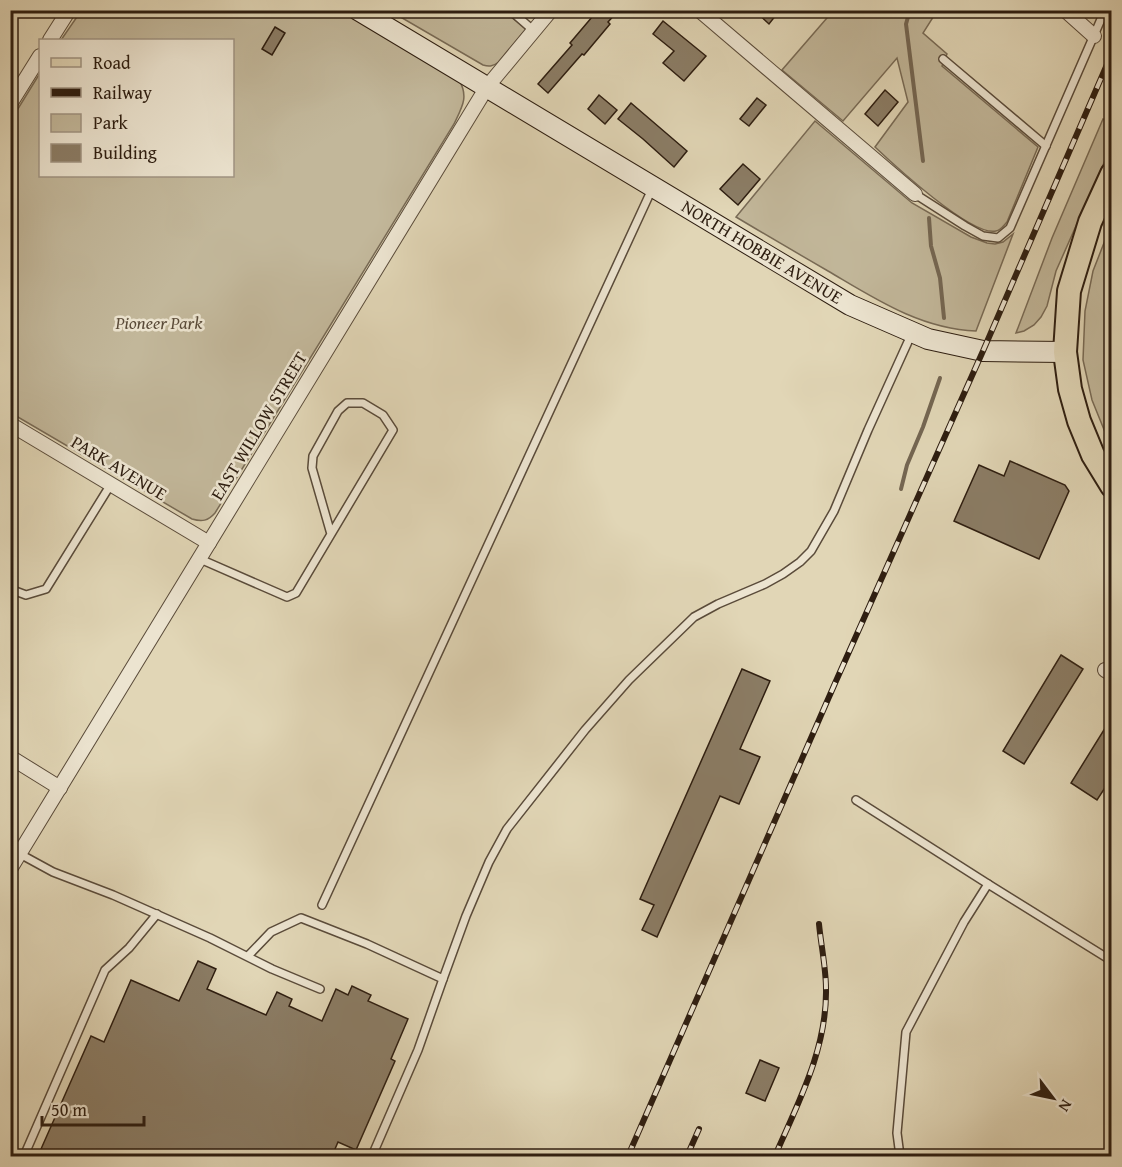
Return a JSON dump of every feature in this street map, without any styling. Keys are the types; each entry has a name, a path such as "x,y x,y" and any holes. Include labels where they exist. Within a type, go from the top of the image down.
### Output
{"main road":[{"name":"NORTH HOBBIE AVENUE","path":"358,10 850,305 928,339 983,351 1065,352"},
{"path":"1112,174 1090,222 1069,291 1065,352 1070,389 1079,421 1093,455 1112,486"}],"street":[{"path":"51,39 69,10"},
{"name":"EAST WILLOW STREET","path":"10,869 487,87 551,10"},
{"path":"699,10 915,194"},
{"path":"1065,10 1094,36"},
{"path":"10,104 39,58"},
{"name":"PARK AVENUE","path":"10,424 209,543"},
{"path":"10,757 60,788"}],"lane":[{"path":"510,10 534,31"},
{"path":"915,194 983,236 998,238 1010,228 1105,10"},
{"path":"943,59 1046,146"},
{"path":"322,904 653,187"},
{"path":"372,1156 418,1050 466,916 489,862 507,829 585,730 629,680 694,617 717,603 765,584 783,574 811,551 834,511 872,420 913,332"},
{"path":"200,559 287,597 296,594 393,430 383,415 363,403 347,404 338,411 313,456 312,468 331,534"},
{"path":"10,589 26,595 46,589 111,484"},
{"path":"856,801 1112,961"},
{"path":"20,854 53,872 157,914 272,969 320,989"},
{"path":"900,1156 897,1133 906,1032 964,922 988,884"},
{"path":"24,1156 105,970 129,948 157,914"},
{"path":"248,956 272,933 301,918 367,944 442,979"}],"green space":[{"path":"401,10 504,11 526,29 499,62 488,66 397,15"},
{"name":"Pioneer Park","path":"81,11 341,11 459,80 464,92 460,112 454,124 215,513 205,520 192,519 11,413 11,120 39,75 39,177 234,177 234,39 62,39"},
{"path":"833,11 937,11 923,33 947,54 942,66 1038,147 1007,222 1001,229 985,230 952,212 875,147 908,102 897,58 843,121 782,70"},
{"path":"1103,119 1111,123 1111,147 1056,271 1047,306 1034,325 1016,333 1052,238"},
{"path":"815,121 912,203 971,237 995,244 1003,242 1013,234 976,331 936,325 898,310 736,217"},
{"path":"1111,225 1111,444 1092,400 1083,360 1085,311 1093,271"}],"building":[{"path":"598,10 619,10 584,55 582,54 548,93 538,84 572,45 570,43"},
{"path":"754,10 780,10 769,24"},
{"path":"663,21 706,56 684,81 663,63 674,51 653,34"},
{"path":"275,27 285,33 272,55 262,49"},
{"path":"885,90 898,102 878,126 865,114"},
{"path":"599,95 617,110 605,124 588,109"},
{"path":"757,98 766,105 749,126 740,119"},
{"path":"631,103 687,151 674,167 618,119"},
{"path":"743,164 760,179 738,205 720,189"},
{"path":"1010,461 1065,485 1069,491 1039,559 954,521 979,465 1004,476"},
{"path":"1061,655 1083,669 1024,764 1003,751"},
{"path":"742,669 770,681 740,749 760,757 739,804 720,796 657,937 642,930 654,905 640,899"},
{"path":"1112,717 1112,777 1097,800 1071,783"},
{"path":"198,961 216,969 207,989 266,1015 277,992 292,999 289,1006 322,1021 336,989 348,995 352,986 371,995 368,1001 408,1019 391,1059 395,1061 356,1150 338,1142 332,1156 58,1156 41,1149 91,1036 104,1042 131,980 179,1001"},
{"path":"760,1060 779,1068 765,1101 746,1093"}],"waterway":[{"path":"910,10 906,24 923,161"},
{"path":"929,218 931,246 940,278 944,318"},
{"path":"901,489 907,465 940,378"}],"railway":[{"path":"628,1156 1112,53"},
{"path":"775,1156 802,1096 822,1033 826,989 819,924"},
{"path":"687,1156 699,1129"}]}
